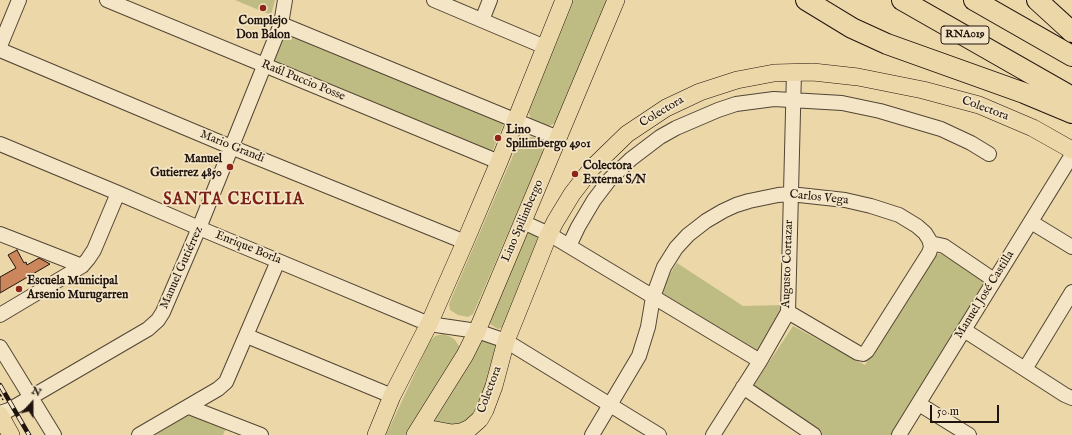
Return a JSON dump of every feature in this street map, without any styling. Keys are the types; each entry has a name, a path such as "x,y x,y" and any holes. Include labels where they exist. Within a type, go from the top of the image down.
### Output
{"highway":[{"path":"806,0 852,28 887,44 1024,93 1072,113"},
{"name":"RNA019","path":"902,0 1072,97"},
{"name":"RNA019","path":"974,0 1072,56"},
{"path":"1037,0 1072,32"}],"main road":[{"name":"Lino Spilimbergo","path":"417,431 465,355 477,331 616,0"},
{"path":"376,435 392,396 430,324 499,162 562,3"},
{"name":"Colectora","path":"417,431 452,433 461,432 470,428 480,419 494,386 506,341 549,234 572,194 592,168 627,134 653,116 684,99 718,85 755,76 794,72 827,73 923,90 979,105 1033,128 1072,150"},
{"path":"0,414 11,435"}],"street":[{"path":"0,46 19,0"},
{"name":"Raúl Puccio Posse","path":"107,0 499,162"},
{"name":"Manuel Gutiérrez","path":"0,414 148,329 158,320 163,312 199,228 281,24 285,0"},
{"path":"434,0 545,47"},
{"path":"482,20 490,0"},
{"path":"281,24 558,138"},
{"name":"Mario Grandi","path":"0,50 231,147 465,242"},
{"name":"Augusto Cortazar","path":"713,435 742,387 760,361 788,312 794,72"},
{"path":"569,246 594,200 610,179 635,155 660,137 676,128 696,118 736,104 757,100 793,99 842,103 880,111 941,129 971,143 989,154"},
{"name":"Enrique Borla","path":"0,144 118,192 199,228 430,324 477,331 506,341 659,435"},
{"name":"Manuel José Castilla","path":"899,435 1072,155"},
{"path":"0,315 82,266 94,250 118,192"},
{"name":"Carlos Vega","path":"592,435 639,356 648,327 653,297 664,267 676,248 688,235 706,221 736,205 767,196 790,194 845,200 885,210 917,226 925,233 930,243"},
{"path":"523,222 549,234 760,361"},
{"path":"1031,222 1072,247"},
{"path":"0,234 82,266"},
{"path":"788,312 858,353 863,354 867,351 929,253 930,243 944,246 994,280"},
{"path":"144,434 218,389 226,382 278,261"},
{"path":"1025,369 1072,292"},
{"path":"964,330 1072,398"},
{"path":"246,336 392,396"},
{"path":"0,347 54,435"},
{"path":"742,387 814,435"},
{"path":"919,404 969,435"},
{"path":"189,407 230,429 261,435"}],"shaded area":[{"name":"Complejo Don Balon","path":"235,0 275,0 271,15"},
{"path":"571,0 609,0 557,122 549,126 544,126 531,119 528,111"},
{"path":"286,30 505,121 492,152 272,62"},
{"path":"533,137 540,141 543,152 473,314 468,317 458,315 450,310 449,304 518,144 525,138"},
{"path":"527,233 533,233 539,242 504,327 498,329 490,324 488,319"},
{"path":"932,254 942,254 982,280 984,287 891,435 822,435 752,388 793,326 865,365"},
{"path":"677,263 743,306 782,305 782,317 758,354 659,291"},
{"path":"443,334 455,340 459,346 460,352 411,435 386,435 430,341 435,336"},
{"path":"485,338 500,345 497,362 471,420 457,426 432,423 478,342"},
{"path":"188,412 226,428 223,435 155,435"}],"building":[{"path":"17,250 24,263 26,262 27,265 39,258 50,264 0,293 0,277 16,268 8,255"}],"railway":[{"path":"0,385 29,435"}],"place":[{"name":"Complejo Don Balon","path":"263,8"},
{"name":"Lino Spilimbergo 4901","path":"498,138"},
{"name":"Manuel Gutierrez 4850","path":"230,167"},
{"name":"Colectora Externa S/N","path":"575,174"},
{"name":"Escuela Municipal Arsenio Murugarren","path":"19,289"}],"district":[{"name":"SANTA CECILIA","path":"234,201"}]}
